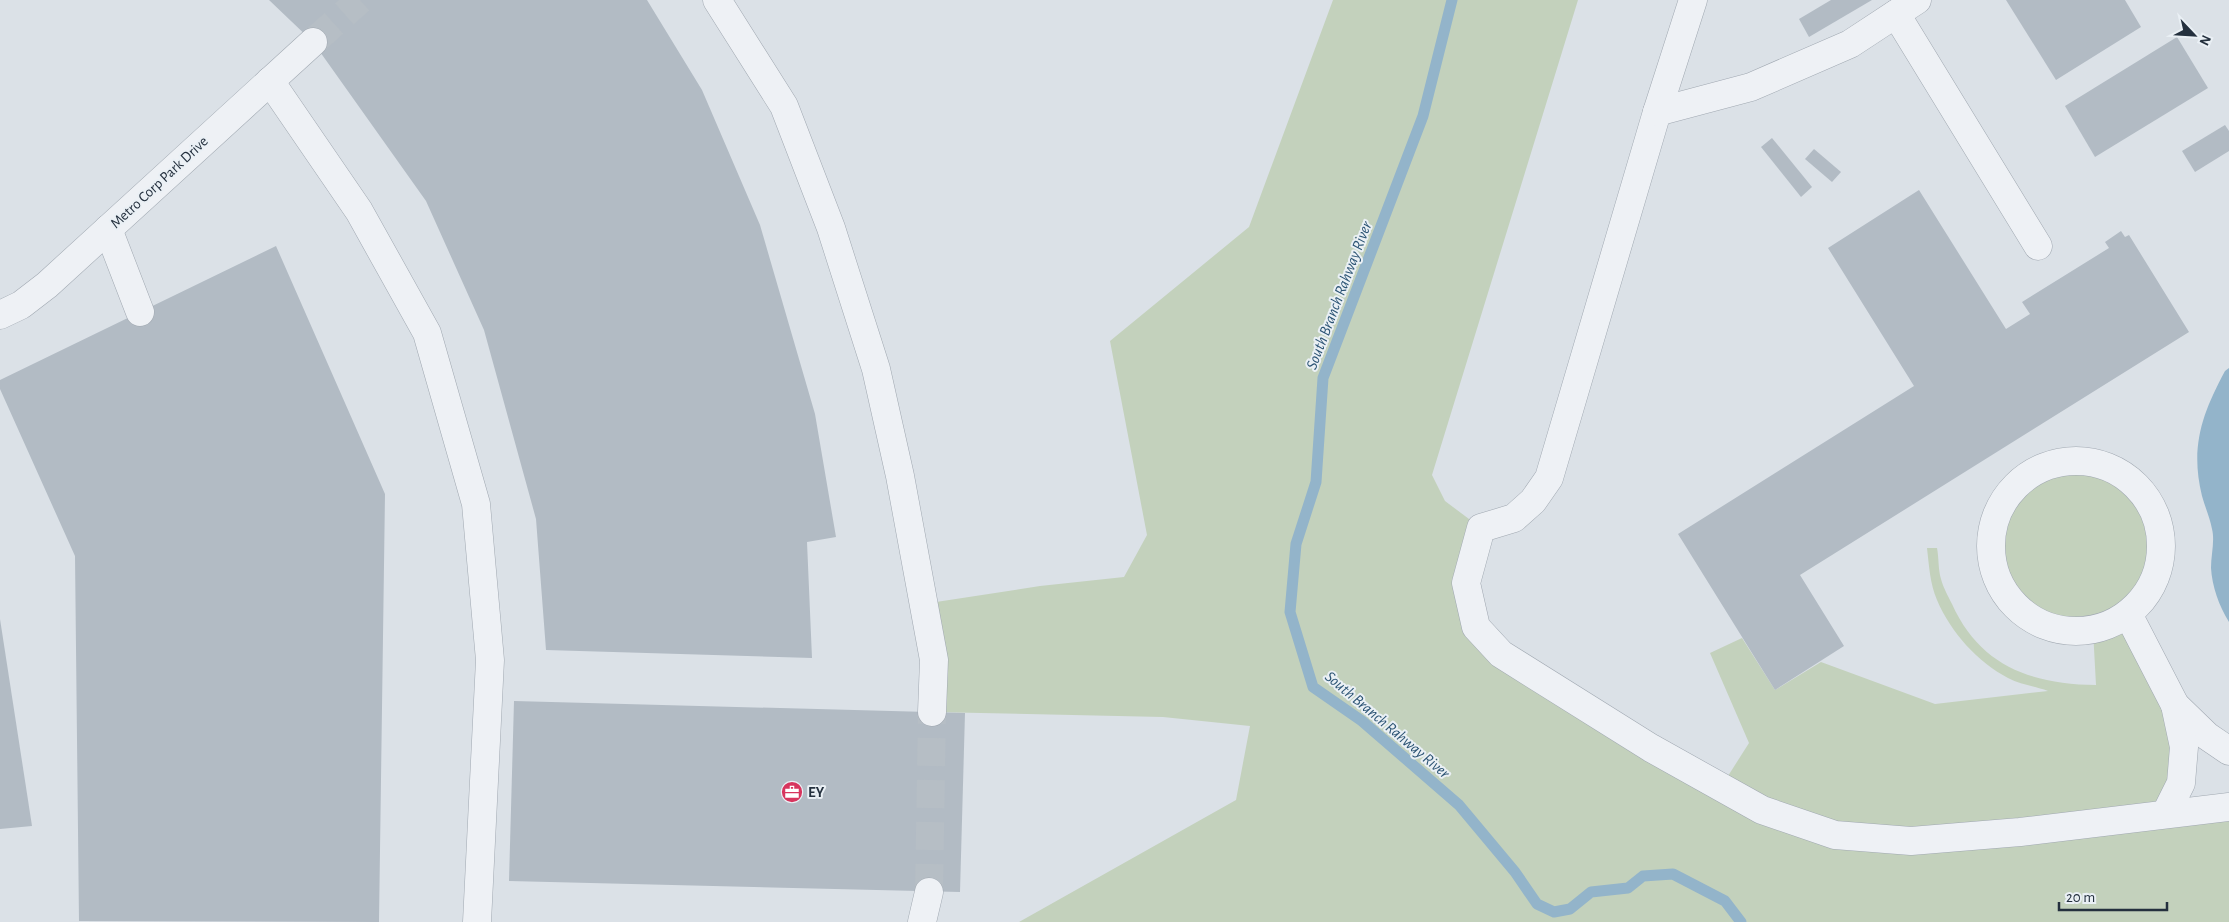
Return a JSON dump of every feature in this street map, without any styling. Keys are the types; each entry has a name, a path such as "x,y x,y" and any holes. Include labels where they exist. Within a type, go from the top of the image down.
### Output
{"lane":[{"path":"717,0 784,106 831,228 876,369 900,476 934,660 932,712"},
{"path":"1693,0 1657,112 1550,478 1533,501 1514,518 1481,528 1466,583 1476,627 1501,654 1651,748 1762,810 1835,835 1911,841 2020,832 2166,813 2229,807"},
{"path":"1657,112 1751,87 1850,44 1906,7 2038,246"},
{"name":"Metro Corp Park Drive","path":"0,315 21,305 47,284 313,42"},
{"path":"270,81 359,212 427,333 476,504 490,660 477,922"},
{"path":"108,229 140,312"},
{"path":"2082,460 2111,467 2135,484 2152,507 2161,535 2159,565 2148,592 2128,614 2112,624 2093,630 2064,631 2035,622 2013,604 1997,580 1990,545 1993,522 2006,496 2027,475 2053,462 2082,460"},
{"path":"2128,614 2175,705 2184,747 2181,783 2166,813"},
{"path":"2175,705 2207,736 2229,751"},
{"path":"922,922 929,892"}],"green space":[{"path":"1333,0 1578,0 1432,475 1445,501 1481,528 1476,627 1721,787 1749,743 1710,653 1742,638 1775,690 1821,662 1935,704 2048,691 2008,678 1986,664 1966,645 1950,624 1937,600 1931,581 1927,548 1937,548 1939,571 1947,595 1977,643 1993,657 2029,675 2050,681 2096,685 2093,630 2062,631 2025,615 2002,590 1992,560 1993,527 2006,498 2028,475 2060,462 2101,465 2110,468 2128,478 2142,492 2153,509 2159,533 2161,546 2157,570 2146,592 2128,614 2175,705 2166,813 2229,807 2229,922 1019,922 1236,800 1250,726 1163,717 932,712 923,604 1040,586 1124,577 1147,535 1110,341 1249,227"}],"water":[{"path":"2229,368 2229,622 2214,589 2211,568 2213,534 2202,496 2197,462 2200,431 2204,417 2225,371"}],"building":[{"path":"269,0 647,0 702,90 760,225 815,414 836,537 807,542 812,658 546,650 536,519 484,330 426,201 313,42"},
{"path":"1831,0 1872,0 1809,37 1799,19"},
{"path":"2006,0 2125,0 2141,27 2056,80"},
{"path":"2177,37 2208,88 2095,157 2065,106"},
{"path":"2225,125 2229,131 2229,151 2195,172 2182,151"},
{"path":"1772,138 1812,187 1801,197 1761,147"},
{"path":"1814,149 1841,172 1832,182 1805,159"},
{"path":"1919,190 2006,329 2030,314 2022,302 2109,248 2105,242 2121,231 2125,237 2129,235 2189,332 1800,575 1844,646 1775,690 1678,534 1914,386 1828,248"},
{"path":"276,246 385,494 379,922 79,921 75,556 0,389 0,380"},
{"path":"0,619 32,826 0,829"},
{"path":"514,701 965,713 960,892 509,881"}],"waterway":[{"name":"South Branch Rahway River","path":"1452,0 1423,116 1323,378 1316,482 1296,544 1290,612 1313,687 1362,721 1459,805 1515,872 1537,904 1554,912 1570,909 1591,892 1628,888 1643,876 1673,874 1725,901 1741,922"}],"tunnel":[{"path":"313,42 360,0"},
{"path":"929,892 932,712"}],"place":[{"name":"EY","path":"792,792"}]}
